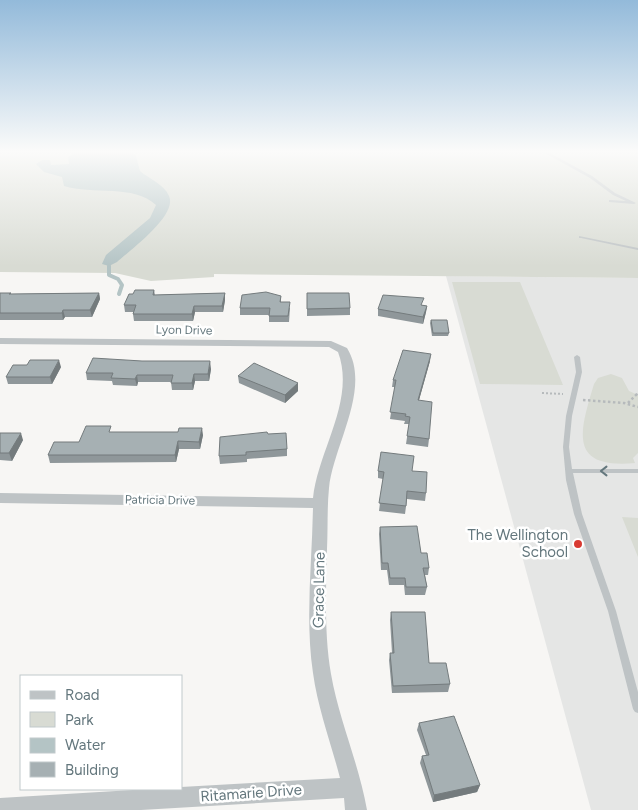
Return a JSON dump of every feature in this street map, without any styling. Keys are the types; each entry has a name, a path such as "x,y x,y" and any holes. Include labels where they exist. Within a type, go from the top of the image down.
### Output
{"street":[{"name":"Lyon Drive","path":"0,341 331,344 343,348 348,354 349,370"},
{"name":"Grace Lane","path":"349,370 346,406 322,483 318,634 322,673 353,787 356,810"},
{"name":"Patricia Drive","path":"0,498 320,503"},
{"name":"Ritamarie Drive","path":"0,808 353,787"}],"lane":[{"path":"608,190 634,202 610,201"},
{"path":"581,237 638,249"},
{"path":"577,357 579,372 569,416 566,446 569,471 578,514 612,611 638,709"},
{"path":"569,471 638,471"}],"path":[{"path":"542,392 564,395"},
{"path":"628,403 638,393"},
{"path":"582,399 628,403 638,407"}],"shaded area":[{"name":"The Wellington School","path":"446,276 638,278 638,810 591,810"}],"green space":[{"path":"0,190 638,190 638,278 214,274 214,277 151,281 115,273 0,272"},
{"path":"452,282 520,282 563,385 480,384"},
{"path":"611,374 622,378 629,391 638,395 638,453 633,458 635,463 613,463 598,460 588,453 584,443 585,417 594,384 598,378"},
{"path":"622,517 638,518 638,557"}],"water":[{"path":"85,190 165,190 169,196 170,204 167,213 151,232 117,262 109,266 102,264 106,255 150,218 156,205 136,194"}],"building":[{"path":"135,290 154,290 153,295 225,293 222,306 194,306 192,314 133,314 136,305 124,305 129,294 133,294"},
{"path":"266,292 281,296 280,302 290,302 288,316 269,316 270,308 240,308 242,295"},
{"path":"0,293 99,293 90,310 63,310 62,313 0,313"},
{"path":"307,293 349,293 350,308 307,309"},
{"path":"383,295 424,298 421,305 427,306 423,317 378,309"},
{"path":"431,320 447,320 449,333 433,333"},
{"path":"403,350 431,354 418,400 432,402 429,439 407,436 410,417 405,416 406,414 390,412 396,380 393,380"},
{"path":"93,358 142,361 210,361 208,374 194,374 192,383 171,383 173,375 137,375 135,379 111,378 113,373 86,373"},
{"path":"30,360 59,360 50,377 6,377 13,365 27,365"},
{"path":"254,363 298,383 285,395 238,376"},
{"path":"86,426 111,426 109,432 178,432 179,428 202,428 199,442 178,441 175,455 48,455 54,442 79,442"},
{"path":"267,432 268,434 286,433 287,449 246,452 246,455 219,456 220,437"},
{"path":"0,433 21,433 9,453 0,453"},
{"path":"381,452 414,456 412,471 427,472 426,493 407,491 406,506 379,503 384,472 378,471"},
{"path":"417,526 421,553 427,553 429,568 423,568 427,587 406,587 405,578 390,578 388,563 382,563 380,527"},
{"path":"391,612 425,612 429,663 446,663 450,684 393,686 390,653 394,653"},
{"path":"454,716 480,785 434,795 422,756 429,755 419,723"}],"waterway":[{"path":"109,266 109,275 118,279 122,285 119,294"}],"place":[{"name":"The Wellington School","path":"578,544"}]}
